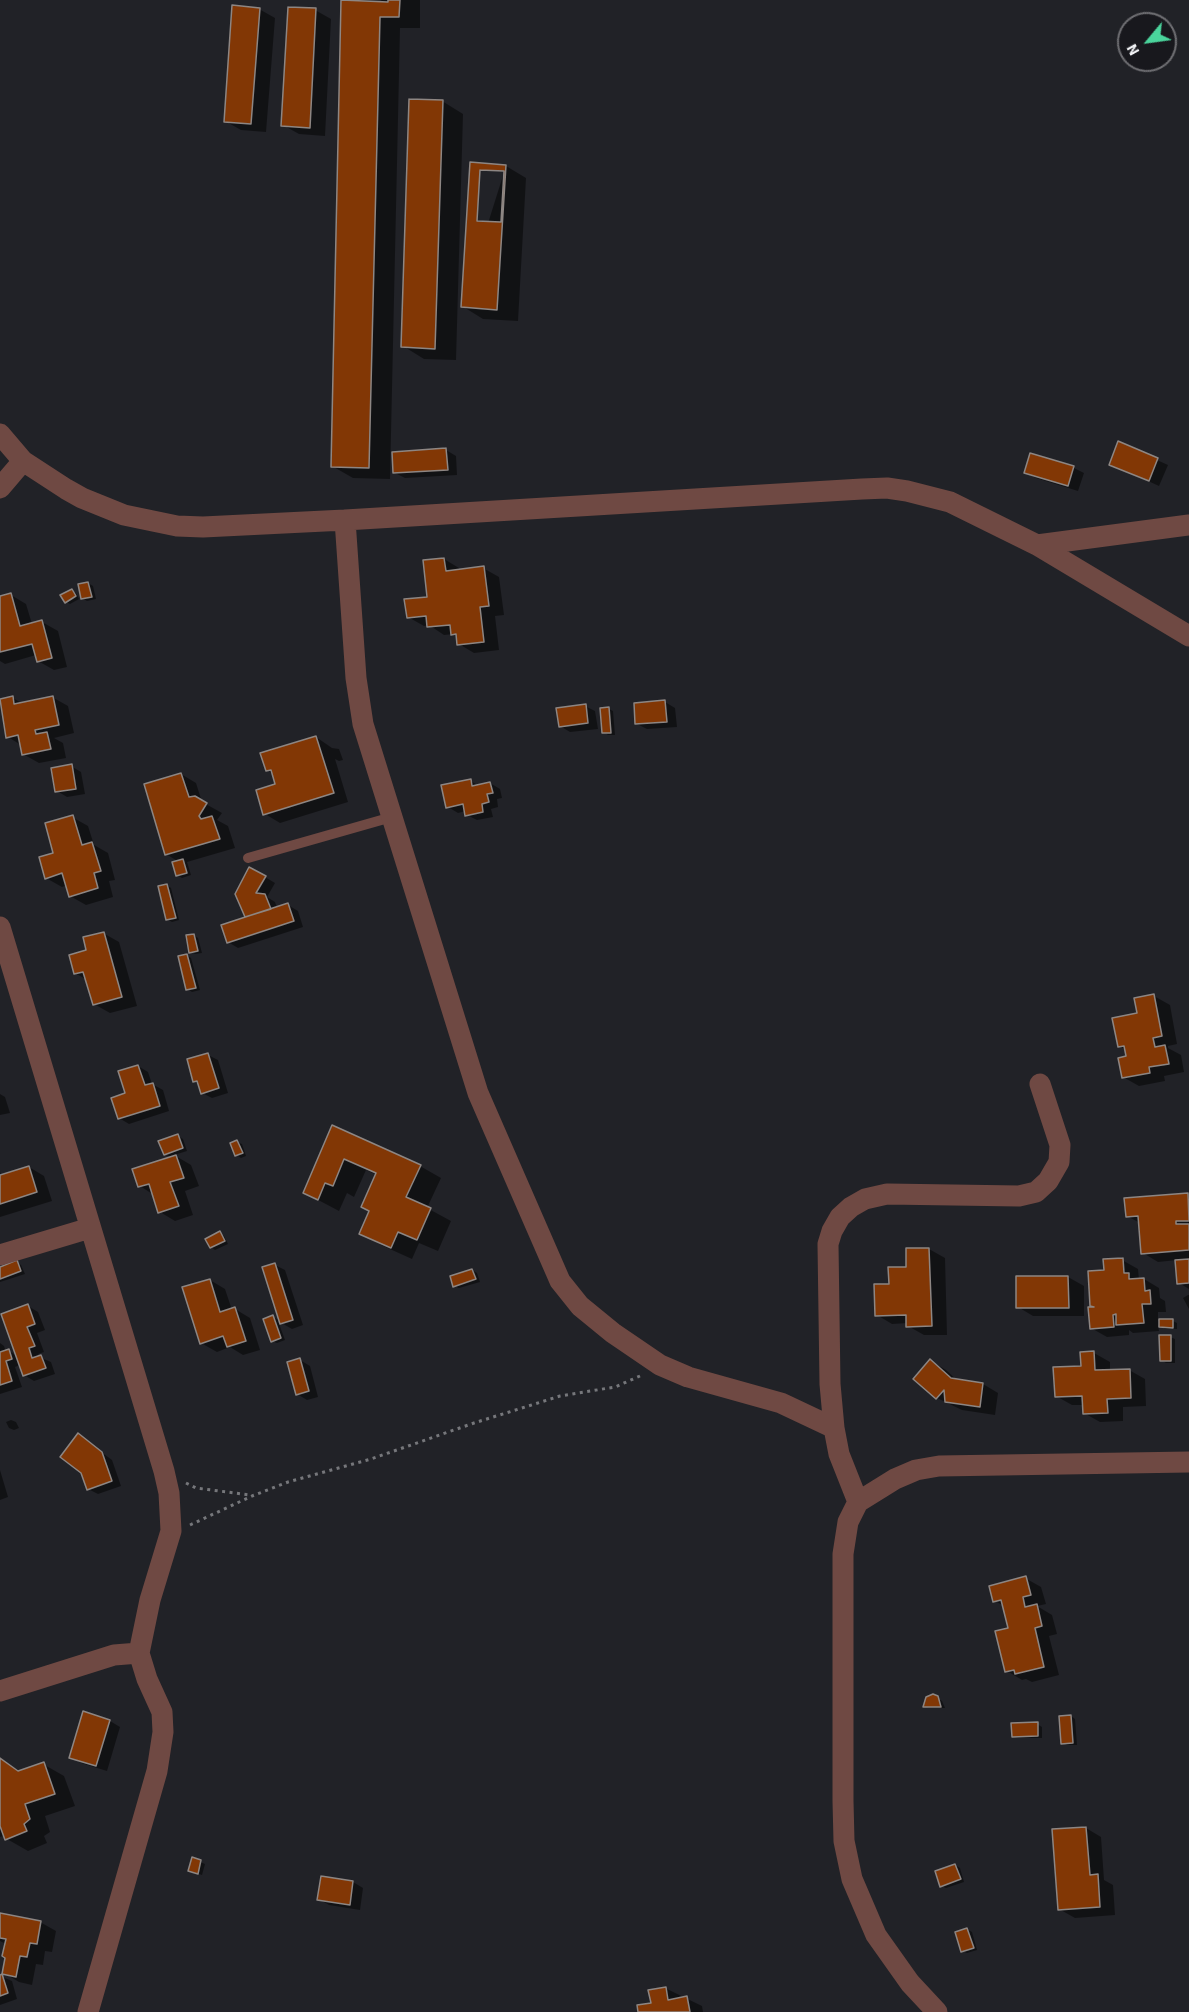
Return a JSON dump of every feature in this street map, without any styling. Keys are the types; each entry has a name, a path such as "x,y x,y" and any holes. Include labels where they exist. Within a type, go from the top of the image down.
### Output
{"street":[{"path":"0,434 23,461 66,489 124,515 177,526 204,527 345,520 887,488 926,494 950,502 1037,545 1189,636"},
{"path":"0,488 23,461"},
{"path":"345,520 359,702 363,724 478,1093 560,1281 580,1305 613,1333 660,1365 688,1377 781,1403 834,1428"},
{"path":"1037,545 1189,525"},
{"path":"0,927 165,1471 169,1493 171,1531 150,1600 139,1653 147,1679 162,1712 163,1732 157,1771 88,2012"},
{"path":"858,1502 839,1454 834,1428 830,1384 828,1244 832,1231 840,1217 850,1207 865,1199 887,1194 1019,1196 1036,1192 1048,1181 1059,1162 1060,1145 1040,1083"},
{"path":"0,1256 90,1228"},
{"path":"937,2012 910,1983 876,1935 852,1879 844,1841 843,1554 848,1522 858,1502 878,1488 916,1470 939,1466 1189,1462"},
{"path":"0,1691 114,1655 139,1653"}],"lane":[{"path":"248,858 392,817"}],"path":[{"path":"171,1531 195,1523 288,1482 371,1459 560,1396 615,1387 635,1380 660,1365"},
{"path":"165,1471 196,1488 252,1496"}],"building":[{"path":"341,0 388,2 388,0 400,0 399,17 380,17 369,468 331,467"},
{"path":"232,5 260,8 251,124 224,122"},
{"path":"288,7 316,8 310,128 281,126"},
{"path":"409,99 443,100 435,349 401,347"},
{"path":"470,162 506,165 497,310 461,307"},
{"path":"480,170 504,171 501,222 477,221"},
{"path":"1118,441 1158,458 1149,481 1109,465"},
{"path":"446,448 448,470 393,473 392,452"},
{"path":"1030,453 1074,466 1068,486 1024,473"},
{"path":"444,558 446,571 484,566 489,606 480,607 484,642 457,645 456,634 451,635 450,625 427,627 426,616 407,618 404,599 427,597 423,560"},
{"path":"88,582 92,597 81,599 78,584"},
{"path":"72,589 76,596 65,603 60,595"},
{"path":"11,593 20,626 42,620 52,658 37,662 32,644 0,652 0,596"},
{"path":"13,696 14,704 53,696 59,725 35,730 36,734 47,732 51,749 22,755 18,735 6,738 0,699"},
{"path":"665,700 667,722 635,724 634,703"},
{"path":"586,704 588,723 559,727 556,708"},
{"path":"609,707 611,733 602,733 600,708"},
{"path":"316,736 334,793 263,815 256,790 275,784 271,770 266,771 260,753"},
{"path":"72,764 76,789 55,792 51,768"},
{"path":"181,773 189,797 195,796 207,803 199,816 201,819 212,816 220,839 165,855 144,784"},
{"path":"471,779 472,786 490,782 493,793 487,794 489,802 482,804 483,812 465,816 463,804 446,808 441,785"},
{"path":"73,815 82,845 92,842 101,871 94,873 98,888 69,897 62,873 45,879 39,857 53,853 45,823"},
{"path":"183,859 187,873 176,876 172,862"},
{"path":"249,867 266,876 256,893 265,894 271,909 245,917 235,894"},
{"path":"167,884 176,918 166,920 158,886"},
{"path":"288,903 294,921 227,943 221,925"},
{"path":"104,932 122,997 93,1005 83,972 74,974 69,955 86,950 83,937"},
{"path":"194,934 198,951 189,953 186,935"},
{"path":"187,954 196,988 186,990 178,956"},
{"path":"1154,994 1162,1036 1153,1038 1155,1047 1165,1045 1169,1064 1149,1067 1150,1073 1122,1078 1118,1058 1126,1056 1124,1046 1118,1047 1112,1018 1137,1013 1134,998"},
{"path":"208,1053 219,1088 201,1094 197,1081 193,1082 187,1059"},
{"path":"138,1065 145,1085 153,1083 160,1106 118,1119 111,1098 125,1093 118,1071"},
{"path":"332,1125 421,1165 406,1197 431,1208 417,1240 398,1232 391,1248 359,1234 369,1211 361,1207 376,1173 344,1159 333,1186 325,1183 318,1200 303,1193"},
{"path":"178,1134 183,1148 164,1155 158,1141"},
{"path":"237,1140 243,1153 235,1156 230,1143"},
{"path":"176,1155 184,1178 170,1182 179,1206 158,1213 149,1184 138,1187 132,1169"},
{"path":"29,1166 37,1192 0,1204 0,1175"},
{"path":"1188,1193 1189,1221 1176,1221 1176,1224 1189,1224 1189,1250 1141,1254 1138,1216 1126,1217 1124,1198"},
{"path":"220,1231 225,1241 210,1248 205,1239"},
{"path":"906,1248 929,1248 932,1326 906,1327 906,1315 875,1316 874,1284 889,1284 888,1267 906,1267"},
{"path":"1123,1258 1124,1273 1129,1273 1129,1279 1144,1278 1145,1291 1150,1290 1151,1304 1142,1304 1144,1323 1116,1325 1116,1314 1113,1315 1114,1327 1090,1329 1088,1307 1094,1307 1090,1306 1088,1271 1104,1270 1103,1259"},
{"path":"1189,1259 1189,1283 1177,1284 1175,1260"},
{"path":"17,1260 21,1271 0,1279 0,1267"},
{"path":"275,1263 293,1320 280,1324 262,1267"},
{"path":"472,1269 476,1279 453,1287 450,1276"},
{"path":"1016,1276 1068,1276 1069,1308 1016,1308"},
{"path":"210,1279 220,1312 235,1307 246,1341 227,1347 223,1336 200,1344 182,1287"},
{"path":"28,1304 35,1324 27,1327 35,1346 29,1348 32,1358 41,1355 46,1368 23,1376 1,1314"},
{"path":"273,1315 281,1338 271,1342 263,1319"},
{"path":"1159,1319 1173,1319 1173,1328 1159,1327"},
{"path":"1159,1335 1171,1335 1171,1361 1160,1361"},
{"path":"9,1349 12,1359 6,1361 12,1381 0,1385 0,1352"},
{"path":"1094,1351 1095,1370 1130,1369 1131,1398 1107,1399 1108,1413 1083,1414 1082,1396 1055,1397 1053,1367 1081,1366 1080,1352"},
{"path":"300,1358 309,1391 296,1395 287,1362"},
{"path":"930,1359 951,1378 983,1383 980,1407 945,1402 944,1390 936,1399 913,1379"},
{"path":"78,1433 102,1452 112,1481 87,1490 81,1473 60,1457"},
{"path":"1026,1576 1031,1595 1023,1597 1025,1607 1037,1604 1042,1626 1035,1628 1044,1667 1015,1674 1014,1670 1005,1672 995,1631 1008,1628 1001,1600 993,1602 989,1586"},
{"path":"933,1694 938,1696 941,1707 923,1707 926,1697"},
{"path":"83,1711 110,1720 96,1766 69,1758"},
{"path":"1071,1715 1073,1743 1061,1744 1059,1716"},
{"path":"1038,1722 1038,1736 1012,1737 1011,1723"},
{"path":"0,1758 18,1771 44,1762 55,1794 25,1804 30,1819 24,1824 27,1831 5,1840 0,1826"},
{"path":"1086,1827 1090,1875 1098,1874 1100,1907 1058,1910 1052,1829"},
{"path":"192,1857 201,1860 198,1874 188,1871"},
{"path":"955,1864 961,1879 940,1887 935,1871"},
{"path":"321,1876 353,1881 350,1905 317,1900"},
{"path":"0,1913 41,1921 37,1944 30,1943 27,1957 20,1956 16,1977 2,1974 5,1958 2,1956 6,1939 0,1938"},
{"path":"967,1928 974,1948 961,1952 955,1932"},
{"path":"2,1974 8,1993 0,1996 0,1975"},
{"path":"666,1987 668,2000 687,1996 690,2012 638,2012 637,2005 651,2003 648,1990"}]}
